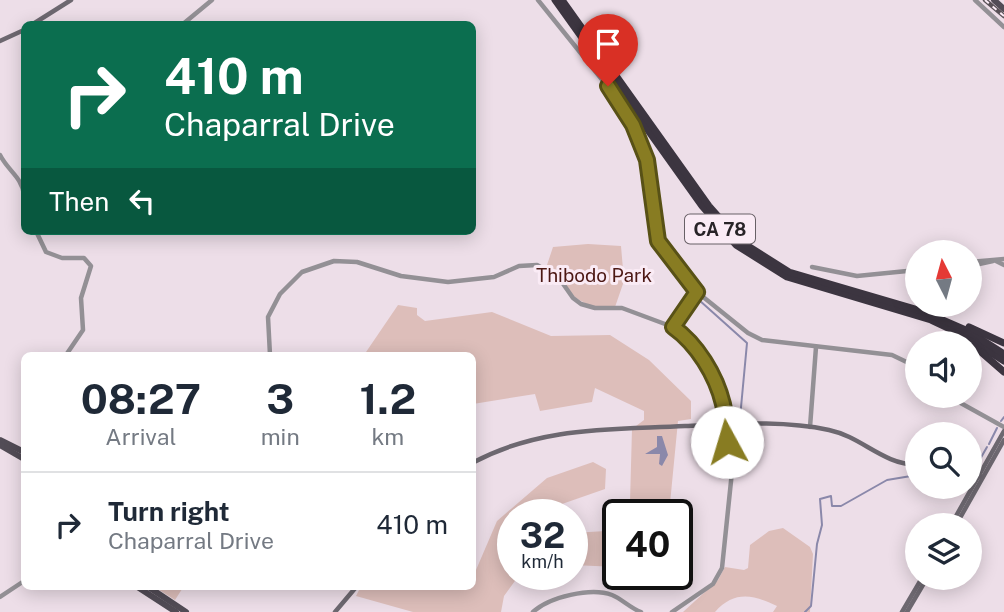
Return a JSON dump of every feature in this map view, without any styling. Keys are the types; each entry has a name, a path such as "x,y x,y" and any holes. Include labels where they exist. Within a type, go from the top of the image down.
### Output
{"highway":[{"name":"CA 78","path":"554,0 702,206 736,245 762,264 801,282 913,314 951,329 1004,361"},
{"name":"CA 78","path":"562,0 705,200 740,241 771,262 800,276 905,306"},
{"path":"568,0 584,31"},
{"name":"CA 78","path":"936,317 968,331 1004,354"},
{"path":"941,317 1004,343"},
{"path":"951,329 1004,372"}],"main road":[{"path":"38,21 71,0"},
{"path":"996,0 1004,7"},
{"path":"0,41 21,31"},
{"path":"476,461 505,447 550,434 620,426 725,423 810,428 844,435 885,459 905,463"},
{"path":"982,475 1004,429"},
{"path":"982,475 1004,440"},
{"path":"0,442 21,451"},
{"path":"0,442 21,457"},
{"path":"142,590 176,612"},
{"path":"153,590 186,612"},
{"path":"335,612 354,590"},
{"path":"907,611 918,590"}],"street":[{"path":"187,21 212,0"},
{"path":"538,0 629,117 647,160 658,241 697,292 748,333 762,340 892,355 905,361"},
{"path":"975,0 1004,27"},
{"path":"0,155 6,166 21,179"},
{"path":"38,235 46,252 62,258 84,258 91,266 81,298 83,330 68,352"},
{"path":"982,262 1004,259"},
{"path":"270,352 268,317 280,294 302,272 334,261 357,262 401,276 448,282 494,277 519,266 537,265 559,278 573,298 581,304 595,308 622,308 673,327 702,357 721,396 733,462 722,568 713,584 684,607 672,612"},
{"path":"994,261 1004,265"},
{"path":"812,267 857,276 905,271"},
{"path":"673,327 697,292"},
{"path":"810,428 816,347"},
{"path":"968,408 1004,429"},
{"path":"0,597 21,583"},
{"path":"533,612 552,601 599,592 611,594 641,612"}],"green space":[{"name":"Thibodo Park","path":"588,244 621,246 624,281 615,307 593,306 576,298 546,268 553,247"},
{"path":"398,305 417,308 417,315 425,321 492,312 551,336 610,335 649,360 691,401 691,419 678,421 670,499 630,499 632,429 644,420 644,411 595,388 592,402 540,411 535,394 476,404 476,352 366,352"},
{"path":"593,462 606,469 605,489 576,499 523,499 547,478"},
{"path":"497,521 497,590 508,590 504,596 501,612 413,612 356,596 359,590 476,590 476,570"},
{"path":"783,528 810,547 813,554 810,612 773,612 777,606 744,597 729,601 715,612 683,612 718,580 725,567 744,570 748,568 750,545 769,531"},
{"path":"602,531 602,566 588,566 588,532"},
{"path":"159,590 181,590 175,600"}],"water":[{"path":"657,436 662,436 668,455 662,466 659,464 660,454 645,454 657,447"}],"waterway":[{"path":"699,300 747,343 740,418"},
{"path":"1001,421 1004,417"},
{"path":"989,444 997,428"},
{"path":"982,456 987,447"},
{"path":"805,612 811,606 817,544 822,525 820,499 831,496 832,506 841,506 887,480 905,477"}],"railway":[{"path":"985,0 1004,16"}],"route":[{"path":"608,86 633,125 647,160 658,241 697,292 673,327 697,350 717,388 723,404 727,442"}]}
